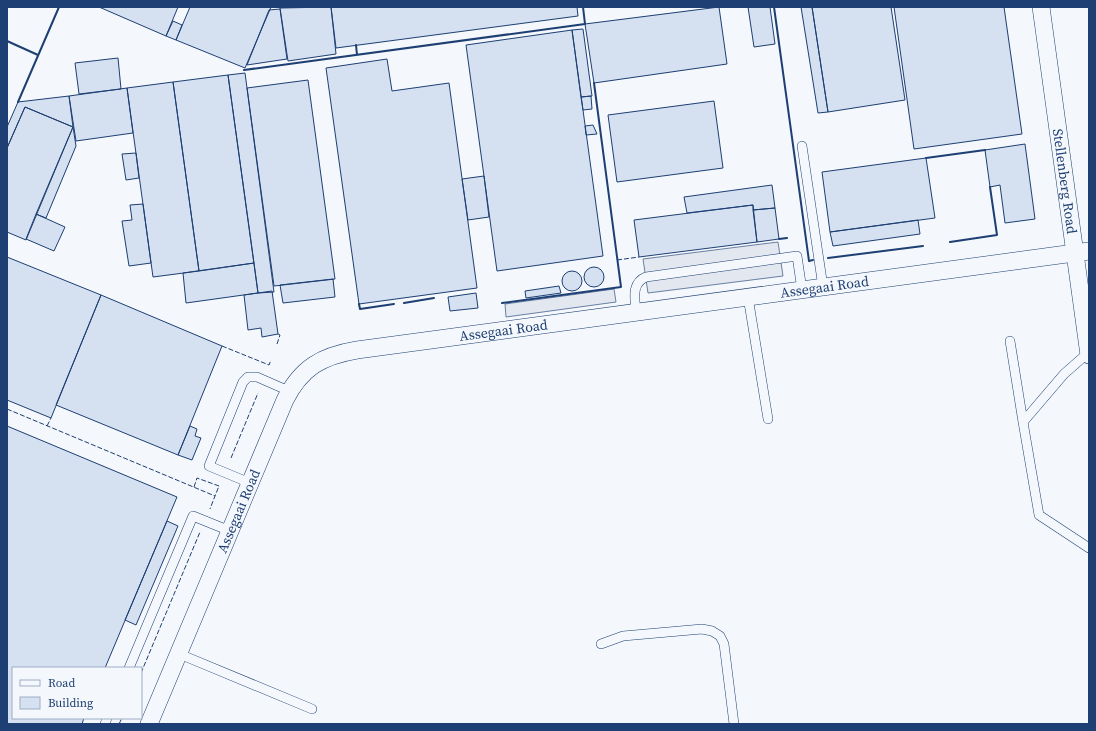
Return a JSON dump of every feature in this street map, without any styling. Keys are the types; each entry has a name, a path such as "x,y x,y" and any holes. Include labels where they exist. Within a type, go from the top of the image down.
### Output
{"street":[{"name":"Stellenberg Road","path":"1041,7 1082,252 1089,354"},
{"name":"Assegaai Road","path":"147,719 177,654 289,391 306,369 330,356 636,312 1082,252"}],"lane":[{"path":"802,146 823,287"},
{"path":"636,312 634,296 636,286 646,277 797,256 802,290"},
{"path":"748,297 768,419"},
{"path":"1010,341 1038,515 1089,548"},
{"path":"1023,422 1064,374 1089,354"},
{"path":"250,483 210,466 243,382 248,377 257,377 289,391"},
{"path":"129,667 193,516 230,531"},
{"path":"601,644 631,636 688,629 712,631 720,636 724,644 734,724"},
{"path":"177,654 312,709"}],"shaded area":[{"path":"778,242 783,276 648,293 643,259"},
{"path":"614,289 616,302 506,317 505,304"}],"building":[{"path":"99,7 178,7 166,36"},
{"path":"190,7 271,7 245,68 176,40"},
{"path":"331,7 577,7 578,16 336,48"},
{"path":"331,7 336,54 288,61 280,8"},
{"path":"719,7 727,64 594,83 585,24"},
{"path":"748,7 770,7 775,44 754,47"},
{"path":"801,7 812,7 828,112 818,113"},
{"path":"812,7 891,7 905,100 828,112"},
{"path":"894,7 1004,7 1022,134 914,149"},
{"path":"280,9 287,59 247,65 269,10"},
{"path":"173,21 182,25 176,40 166,36"},
{"path":"583,29 592,96 581,97 572,30"},
{"path":"572,30 603,256 497,271 466,45"},
{"path":"118,58 121,89 79,94 75,63"},
{"path":"387,59 392,91 449,83 477,288 359,304 326,68"},
{"path":"245,73 274,292 258,293 228,75"},
{"path":"228,75 254,263 199,271 173,82"},
{"path":"308,80 335,279 274,286 247,88"},
{"path":"173,82 199,271 153,277 127,88"},
{"path":"127,88 133,133 76,141 69,96"},
{"path":"69,96 73,127 25,107 7,148 7,127 18,102"},
{"path":"591,96 592,109 583,110 581,97"},
{"path":"714,101 723,168 617,182 608,115"},
{"path":"25,107 73,127 26,240 7,232 7,148"},
{"path":"593,125 597,134 586,135 585,126"},
{"path":"73,127 76,146 46,218 36,214"},
{"path":"1025,144 1035,219 1005,223 1000,185 990,187 985,150"},
{"path":"136,153 139,178 126,180 122,154"},
{"path":"926,158 935,218 830,232 822,172"},
{"path":"484,176 489,217 468,220 462,179"},
{"path":"772,185 775,208 753,210 753,205 687,213 684,197"},
{"path":"143,204 151,263 129,266 122,221 132,220 130,205"},
{"path":"753,205 757,242 639,257 634,220"},
{"path":"775,208 779,239 757,242 753,210"},
{"path":"36,214 65,227 54,251 26,239"},
{"path":"918,220 920,234 833,246 830,232"},
{"path":"7,257 101,295 51,418 7,400"},
{"path":"254,263 258,293 186,303 183,273"},
{"path":"590,267 598,267 604,273 604,281 598,287 590,287 584,281 584,273"},
{"path":"568,271 576,271 582,277 582,285 576,291 568,291 562,285 562,277"},
{"path":"333,279 335,297 283,303 280,285"},
{"path":"559,286 561,293 526,298 525,291"},
{"path":"272,291 278,334 262,337 261,328 248,330 244,295"},
{"path":"476,293 478,308 450,311 448,297"},
{"path":"101,295 222,346 178,455 56,405"},
{"path":"7,426 177,497 105,667 12,667 12,719 84,719 82,724 7,724"},
{"path":"190,426 197,429 195,436 201,438 192,460 178,455"},
{"path":"167,521 178,526 136,625 125,620"}],"fence":[{"path":"617,260 639,257"},
{"path":"277,344 280,335 278,334"},
{"path":"222,346 269,365 271,360"},
{"path":"231,458 258,393"},
{"path":"7,409 215,496 210,509"},
{"path":"47,426 51,418"},
{"path":"194,487 197,478 219,486 215,496"},
{"path":"142,671 200,532"},
{"path":"119,724 122,719"}],"wall":[{"path":"18,102 59,7"},
{"path":"244,70 585,24 583,7"},
{"path":"774,7 809,261 813,260"},
{"path":"7,41 38,55"},
{"path":"356,45 357,55"},
{"path":"502,303 621,287 594,83"},
{"path":"926,158 985,150"},
{"path":"950,242 997,235 990,187"},
{"path":"779,239 787,238"},
{"path":"828,258 923,246"},
{"path":"404,303 434,298"},
{"path":"359,304 360,309 394,304"}]}
